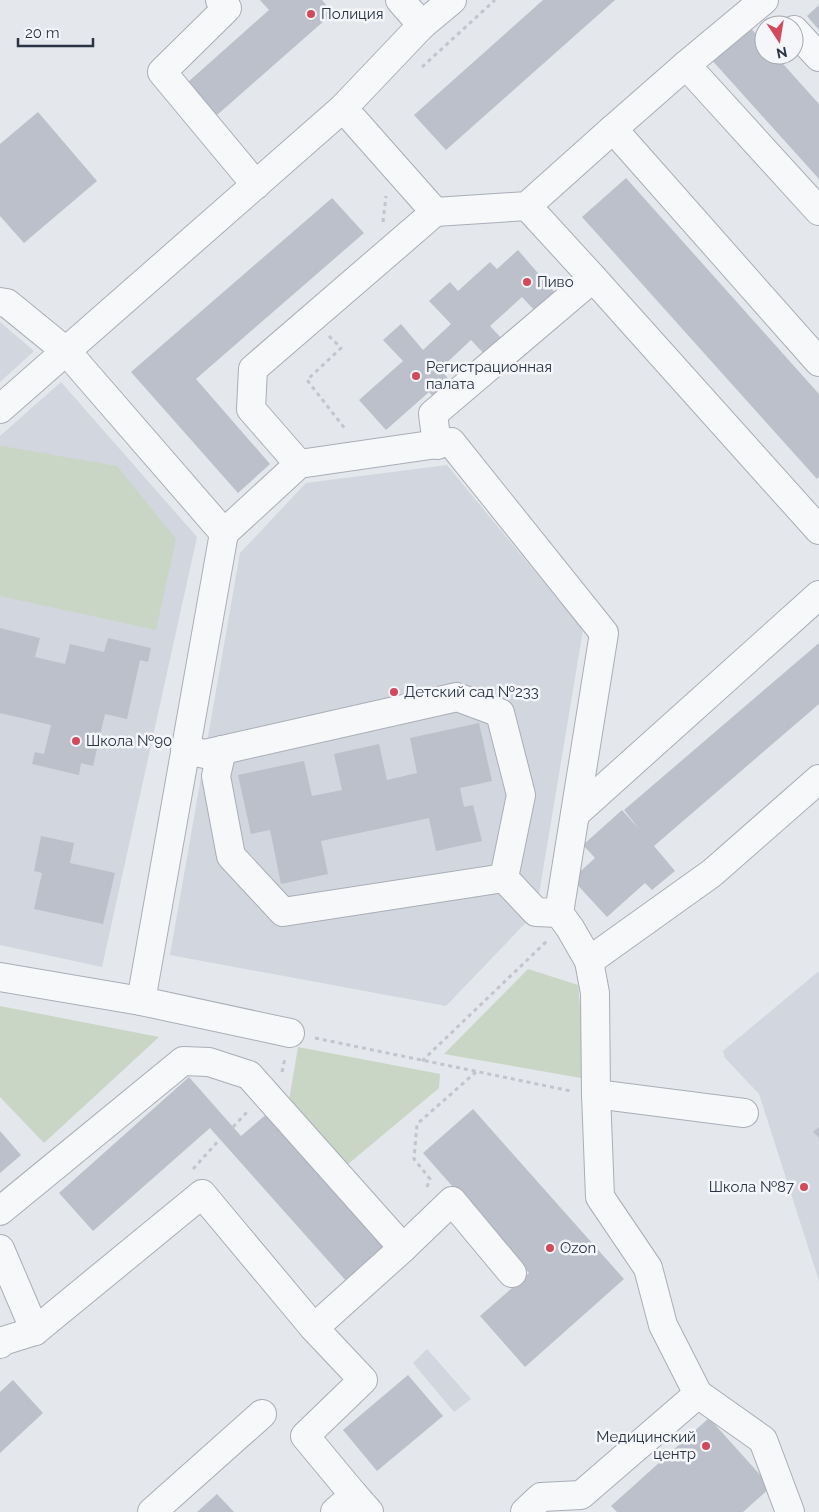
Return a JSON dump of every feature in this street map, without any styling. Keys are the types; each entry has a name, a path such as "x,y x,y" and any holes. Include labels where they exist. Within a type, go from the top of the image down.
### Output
{"street":[{"path":"220,0 227,8 162,72 256,185"},
{"path":"400,0 422,25"},
{"path":"0,409 344,108 422,25 452,0"},
{"path":"299,464 250,409 253,368 435,212 527,206 686,66 766,0 780,15"},
{"path":"804,41 819,57"},
{"path":"686,66 819,211"},
{"path":"344,108 435,212"},
{"path":"613,129 819,362"},
{"path":"527,206 819,530"},
{"path":"437,444 433,414 593,278"},
{"path":"0,302 7,303 67,352 224,533"},
{"path":"141,1001 224,533 299,464 451,442 604,633 575,814 563,918 589,961 595,994 600,1196 648,1268 663,1325 698,1394 763,1440 790,1512"},
{"path":"575,814 819,595"},
{"path":"185,750 205,754 457,697 500,713 520,795 504,878"},
{"path":"222,750 216,776 231,856 282,912 504,878"},
{"path":"589,961 712,873 819,779"},
{"path":"504,878 536,912 563,918"},
{"path":"0,977 141,1001 290,1033"},
{"path":"0,1211 183,1061 209,1062 249,1075 403,1248"},
{"path":"596,1094 744,1114"},
{"path":"0,1344 3,1341 35,1331 202,1194 314,1328 363,1380 305,1436 353,1506"},
{"path":"314,1328 452,1201 512,1273"},
{"path":"0,1249 35,1331"},
{"path":"524,1512 541,1497 581,1495 698,1394"},
{"path":"152,1512 262,1414"}],"path":[{"path":"417,71 495,0"},
{"path":"380,260 389,160"},
{"path":"311,318 340,348 307,380 365,454"},
{"path":"422,1061 563,918"},
{"path":"275,1102 290,1033 561,1090 596,1094"},
{"path":"427,1188 430,1179 414,1158 417,1124 476,1072"}],"shaded area":[{"path":"0,322 34,351 0,382"},
{"name":"Школа №90","path":"61,382 197,537 102,967 0,945 0,436"},
{"name":"Детский сад №233","path":"447,465 583,630 536,912 446,1006 170,955 240,553 306,483"},
{"name":"Школа №87","path":"819,971 819,1281 759,1094 725,1058 723,1051"},
{"path":"427,1349 471,1399 454,1412 413,1363"}],"green space":[{"path":"2,446 117,466 176,539 156,630 0,596 0,448"},
{"path":"528,969 578,985 587,1079 444,1054"},
{"path":"0,1006 159,1037 44,1143 0,1097"},
{"path":"298,1047 440,1074 439,1088 347,1165 289,1100"}],"building":[{"path":"260,0 322,0 333,13 217,115 188,82 269,10"},
{"path":"543,0 615,0 446,150 414,115"},
{"path":"819,5 819,30 807,16"},
{"path":"748,25 754,32 754,65 784,65 819,104 819,179 710,58"},
{"path":"38,112 97,181 24,243 0,216 0,144"},
{"path":"626,178 819,394 819,477 817,479 582,217"},
{"path":"332,198 364,233 196,379 270,464 238,493 131,372"},
{"path":"518,250 556,294 536,312 522,297 490,326 504,341 487,357 471,340 440,369 453,384 435,399 429,392 386,430 359,400 403,361 383,340 401,324 423,350 451,324 429,301 450,282 458,291 490,262 497,269"},
{"path":"0,628 40,638 35,657 65,664 70,644 104,652 108,638 151,648 148,662 140,660 127,719 105,714 93,766 81,763 79,775 32,764 35,752 44,754 51,725 0,713"},
{"path":"819,643 819,704 654,846 675,871 652,890 645,883 607,917 572,879 595,858 583,845 622,810 639,829 624,810"},
{"path":"479,723 492,781 460,788 464,807 473,805 482,841 436,851 429,818 321,841 328,874 281,884 270,830 251,834 238,775 304,761 312,796 342,790 334,754 379,744 387,780 417,773 410,738"},
{"path":"41,836 74,843 70,863 115,873 103,924 34,909 42,873 34,871"},
{"path":"189,1077 241,1136 269,1112 389,1246 348,1283 210,1128 93,1231 59,1193"},
{"path":"473,1109 624,1279 525,1367 480,1316 529,1273 423,1153"},
{"path":"819,1127 819,1138 813,1132"},
{"path":"0,1131 21,1155 0,1173"},
{"path":"408,1375 443,1416 377,1471 343,1430"},
{"path":"13,1380 43,1413 0,1453 0,1392"},
{"name":"Медицинский центр","path":"709,1418 771,1487 743,1512 617,1512 611,1506"},
{"path":"217,1494 234,1512 197,1512"}],"place":[{"name":"Полиция","path":"311,14"},
{"name":"Пиво","path":"527,282"},
{"name":"Регистрационная палата","path":"416,376"},
{"name":"Детский сад №233","path":"394,692"},
{"name":"Школа №90","path":"76,741"},
{"name":"Школа №87","path":"804,1187"},
{"name":"Ozon","path":"550,1248"},
{"name":"Медицинский центр","path":"706,1446"}]}
